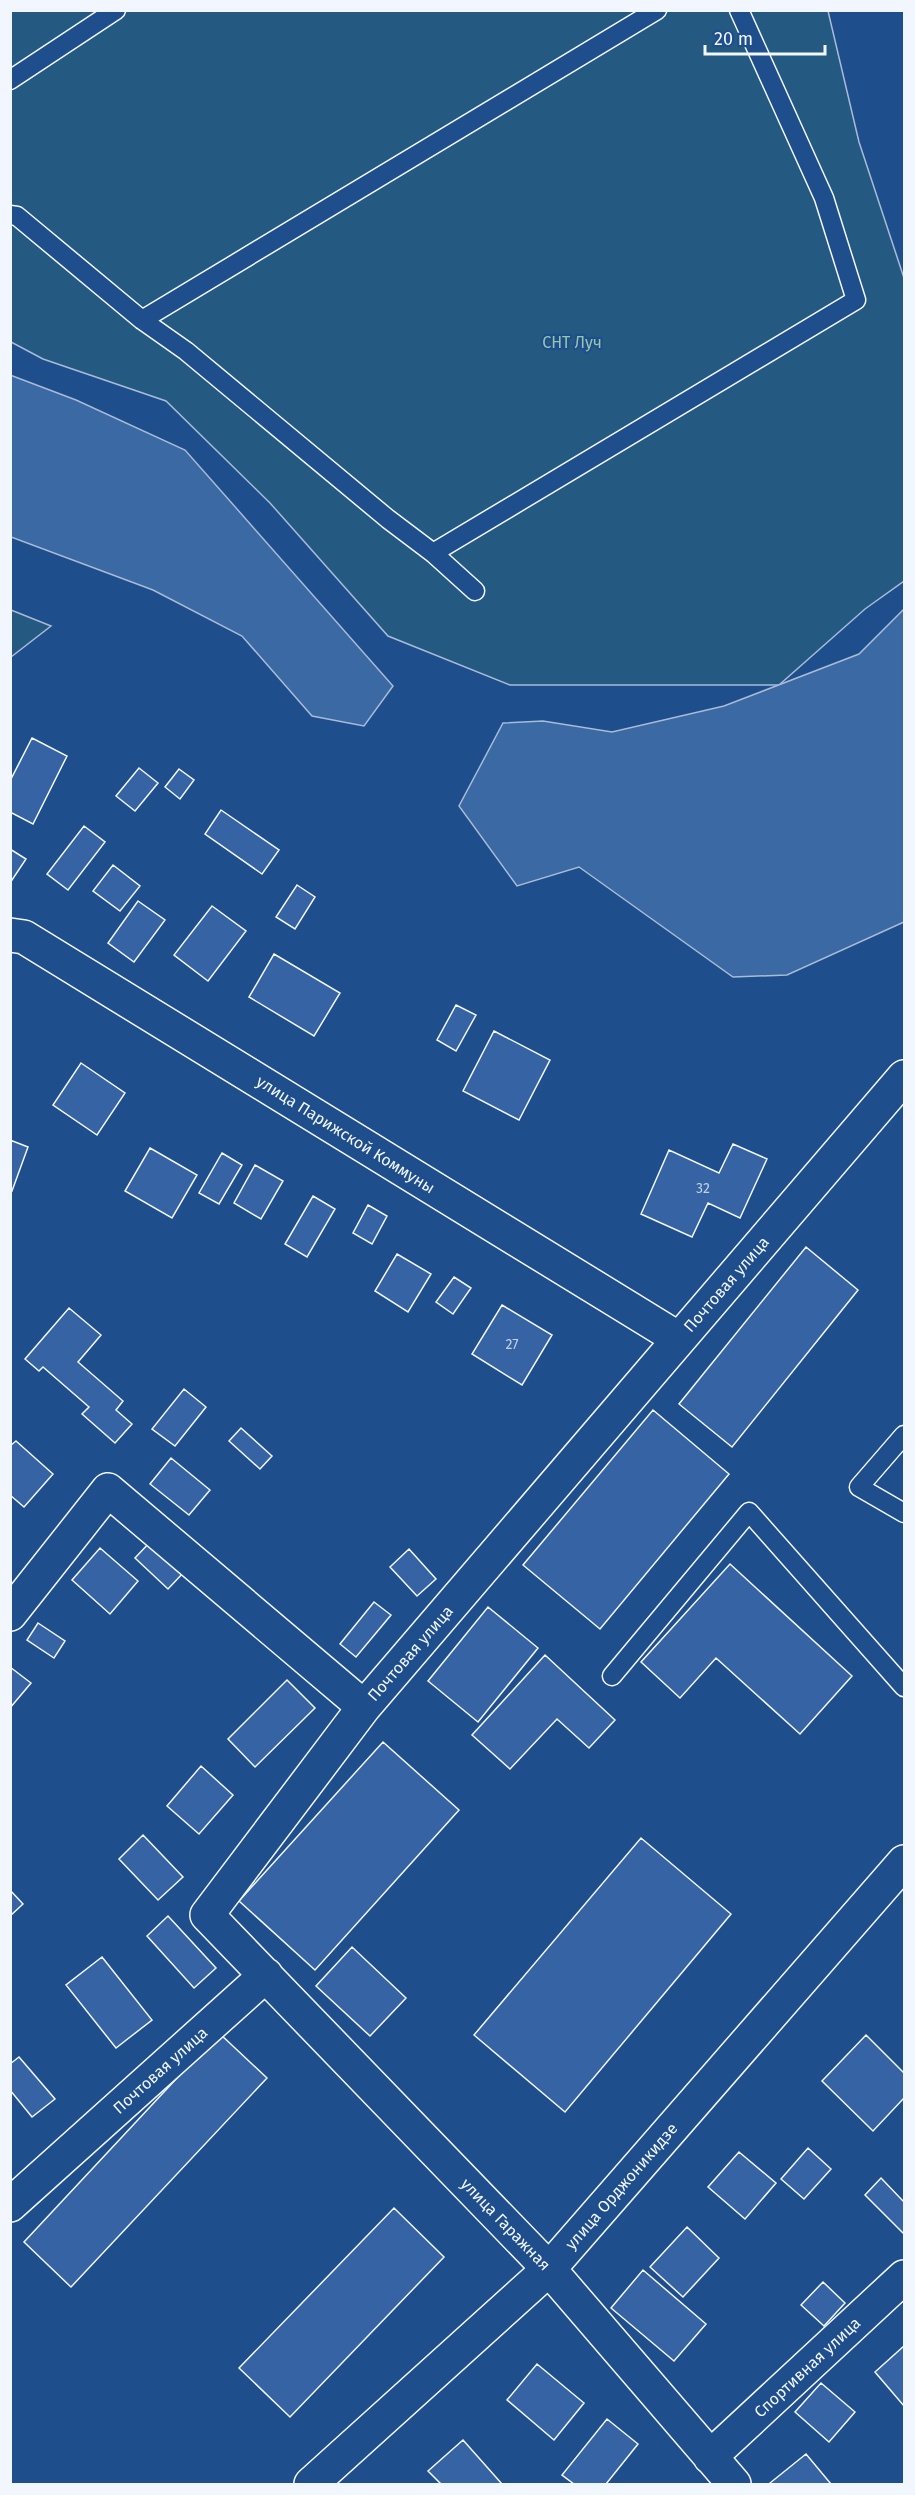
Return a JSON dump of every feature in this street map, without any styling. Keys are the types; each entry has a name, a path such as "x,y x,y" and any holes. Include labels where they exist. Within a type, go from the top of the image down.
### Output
{"street":[{"name":"улица Парижской Коммуны","path":"10,935 24,937 679,1339"},
{"name":"Почтовая улица","path":"10,2205 266,1976 207,1915 364,1707 904,1077"},
{"path":"10,1614 108,1490 364,1707"},
{"name":"улица Орджоникидзе","path":"311,2484 549,2269 904,1862"},
{"name":"улица Гаражная","path":"266,1976 549,2269 734,2484"},
{"name":"Спортивная улица","path":"710,2457 904,2277"}],"lane":[{"path":"10,80 116,10"},
{"path":"142,320 657,10"},
{"path":"434,553 856,300 824,198 739,10"},
{"path":"10,215 17,216 142,320 186,351 388,519 434,553 475,591"},
{"path":"904,1435 859,1487 904,1513"},
{"path":"612,1676 749,1512 904,1687"}],"green space":[{"name":"СНТ Луч","path":"11,11 828,11 859,142 904,278 904,581 865,609 779,685 510,685 388,636 270,503 166,401 43,359 11,342"},
{"path":"11,610 51,626 11,657"}],"shaded area":[{"path":"10,375 76,400 185,450 393,686 364,726 312,716 242,636 153,590 11,537"},
{"path":"904,609 904,922 787,975 733,977 579,867 517,886 459,806 503,723 543,721 612,732 724,706 859,654"}],"building":[{"path":"32,738 67,756 33,824 10,812 10,781"},
{"path":"139,768 158,783 135,811 116,796"},
{"path":"179,769 194,780 180,799 165,787"},
{"path":"221,810 279,850 262,874 205,834"},
{"path":"84,826 105,842 68,890 47,874"},
{"path":"10,849 26,859 10,883"},
{"path":"113,865 140,886 120,911 93,891"},
{"path":"297,885 315,897 295,929 276,917"},
{"path":"138,901 165,920 134,962 108,943"},
{"path":"212,906 246,931 208,981 174,955"},
{"path":"274,954 340,993 314,1036 249,997"},
{"path":"456,1005 476,1015 456,1051 437,1040"},
{"path":"494,1031 550,1060 519,1120 463,1091"},
{"path":"81,1063 125,1093 97,1135 53,1105"},
{"path":"10,1140 28,1147 12,1191 10,1190"},
{"path":"733,1144 767,1159 740,1218 708,1203 692,1237 641,1214 669,1150 719,1173"},
{"path":"150,1148 197,1175 172,1218 125,1191"},
{"path":"222,1153 242,1165 219,1204 199,1193"},
{"path":"255,1165 283,1181 261,1219 234,1203"},
{"path":"313,1196 335,1209 307,1257 285,1244"},
{"path":"368,1205 387,1216 372,1244 353,1233"},
{"path":"806,1247 858,1290 732,1447 679,1404"},
{"path":"397,1254 431,1274 408,1312 375,1291"},
{"path":"454,1277 471,1288 453,1314 436,1302"},
{"path":"502,1305 552,1335 522,1385 472,1354"},
{"path":"69,1308 101,1335 78,1362 123,1401 116,1410 132,1424 115,1443 82,1414 89,1407 43,1367 39,1371 25,1359"},
{"path":"184,1389 206,1407 175,1446 152,1429"},
{"path":"653,1410 729,1474 600,1629 523,1565"},
{"path":"241,1428 272,1456 260,1469 229,1441"},
{"path":"16,1441 53,1474 24,1507 10,1495 10,1446"},
{"path":"171,1458 210,1490 189,1515 150,1484"},
{"path":"151,1541 184,1572 168,1589 135,1558"},
{"path":"100,1548 138,1581 110,1614 72,1580"},
{"path":"409,1549 436,1579 417,1596 390,1567"},
{"path":"730,1564 852,1676 800,1734 716,1658 680,1698 641,1662"},
{"path":"374,1602 391,1615 356,1657 340,1644"},
{"path":"488,1607 538,1648 478,1722 428,1681"},
{"path":"38,1623 65,1641 54,1658 27,1640"},
{"path":"545,1655 615,1720 589,1748 557,1719 510,1769 472,1735"},
{"path":"10,1667 31,1683 10,1708"},
{"path":"287,1680 315,1708 255,1767 228,1739"},
{"path":"383,1742 459,1810 315,1970 239,1901"},
{"path":"201,1766 233,1795 199,1834 167,1806"},
{"path":"143,1835 183,1877 158,1900 119,1859"},
{"path":"641,1838 731,1914 565,2112 474,2035"},
{"path":"10,1890 23,1904 10,1916"},
{"path":"168,1916 216,1968 194,1988 147,1936"},
{"path":"352,1947 406,1998 370,2036 316,1986"},
{"path":"102,1957 152,2020 116,2048 66,1985"},
{"path":"219,2033 267,2078 71,2287 24,2242"},
{"path":"866,2035 904,2073 904,2098 873,2131 822,2081"},
{"path":"19,2057 55,2099 32,2117 10,2090 10,2064"},
{"path":"808,2148 831,2169 804,2199 781,2179"},
{"path":"739,2152 776,2183 745,2219 708,2187"},
{"path":"881,2178 904,2202 904,2234 865,2195"},
{"path":"394,2208 444,2257 290,2417 239,2368"},
{"path":"687,2227 719,2258 683,2297 650,2267"},
{"path":"643,2270 706,2324 674,2361 611,2308"},
{"path":"823,2282 845,2303 824,2326 801,2305"},
{"path":"904,2346 904,2406 875,2372"},
{"path":"537,2364 584,2403 554,2440 507,2400"},
{"path":"821,2383 855,2412 829,2442 795,2412"},
{"path":"607,2419 638,2444 606,2484 574,2484 562,2475"},
{"path":"463,2440 502,2484 441,2484 428,2471"},
{"path":"806,2454 831,2484 770,2483"}]}
